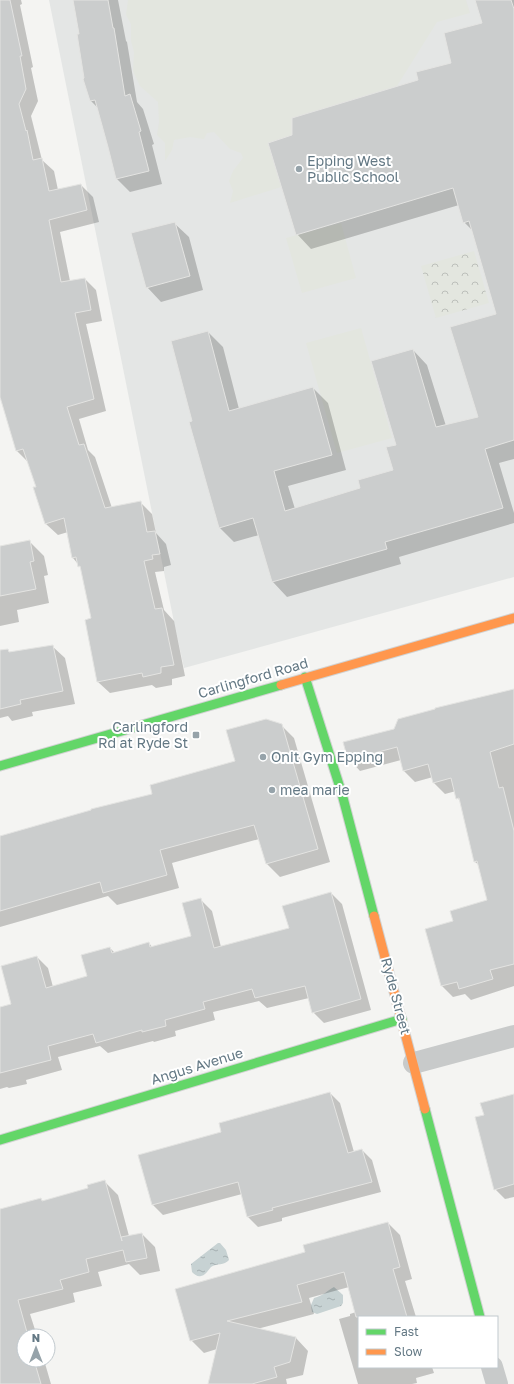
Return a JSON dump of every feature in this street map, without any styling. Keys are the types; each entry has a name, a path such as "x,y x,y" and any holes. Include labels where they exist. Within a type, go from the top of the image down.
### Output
{"street":[{"name":"Carlingford Road","path":"0,766 514,618"},
{"name":"Ryde Street","path":"305,677 342,794 480,1316"},
{"name":"Angus Avenue","path":"0,1140 402,1019"},
{"path":"414,1063 514,1036"},
{"path":"492,1368 497,1384"}],"shaded area":[{"name":"Epping West Public School","path":"49,0 514,0 514,577 184,668"}],"green space":[{"path":"128,0 466,0 470,13 437,22 397,86 292,118 292,135 268,143 281,187 230,203 233,191 229,181 233,171 243,158 241,153 230,149 214,132 207,133 204,139 190,137 174,140 172,150 165,161 165,143 157,135 159,122 158,102 140,86 133,71 134,52 131,41 131,24 126,15"},
{"path":"341,223 356,278 302,293 286,238"},
{"path":"474,251 489,303 436,318 421,266"},
{"path":"361,328 392,438 337,453 306,343"}],"water":[{"path":"220,1243 226,1250 229,1260 225,1263 211,1267 206,1274 196,1276 192,1272 191,1264"},
{"path":"334,1287 343,1295 343,1303 341,1306 317,1314 312,1312 311,1305 314,1298"}],"building":[{"path":"0,0 10,0 22,56 20,56 26,89 19,104 26,131 27,130 33,160 42,158 49,191 81,184 87,210 49,220 61,282 85,278 91,310 75,313 94,399 67,407 79,445 84,444 105,508 141,501 147,532 155,531 160,554 152,555 153,559 144,561 155,609 162,608 174,665 161,667 161,673 143,677 142,673 97,682 85,620 91,618 80,566 78,567 76,557 72,558 64,518 45,524 33,487 36,487 23,449 16,451 0,397"},
{"path":"73,0 108,0 125,96 130,94 141,131 139,132 149,171 116,179 95,100 90,101 83,79 77,34 79,34"},
{"path":"475,0 511,0 514,9 514,440 485,449 503,508 385,542 387,549 272,582 253,518 219,528 189,422 192,421 171,341 208,331 229,411 313,387 332,455 274,471 285,511 360,488 358,480 393,470 386,447 396,445 371,361 413,349 436,427 478,417 450,327 496,314 469,221 463,223 453,188 296,235 268,143 292,135 292,118 418,80 416,72 451,63 444,33 482,23"},
{"path":"175,222 190,276 146,288 131,233"},
{"path":"30,540 34,561 30,562 36,589 0,596 0,546"},
{"path":"53,645 63,691 20,700 21,704 0,709 0,650 8,649 9,652"},
{"path":"514,689 514,744 490,752 499,788 503,787 514,831 514,964 490,970 493,979 459,989 457,982 441,986 425,929 453,921 450,911 487,900 477,861 474,862 459,798 456,799 451,778 433,783 428,764 403,771 397,747 348,760 343,742 394,729 398,719 435,708"},
{"path":"266,719 282,724 318,849 266,864 254,825 160,850 167,875 103,893 100,882 0,911 0,836 91,809 152,794 150,785 235,761 226,730"},
{"path":"331,892 361,999 312,1013 305,986 255,998 252,989 203,1002 205,1009 165,1020 166,1026 142,1032 142,1030 96,1043 93,1034 48,1046 51,1060 0,1073 0,1007 11,1004 1,966 37,956 46,988 87,976 81,955 110,947 112,953 149,942 150,947 191,936 182,903 201,898 214,948 289,928 282,906"},
{"path":"330,1092 348,1153 362,1149 372,1182 272,1208 273,1210 247,1217 238,1182 152,1205 138,1155 221,1132 219,1123"},
{"path":"514,1094 514,1184 494,1190 475,1117 484,1115 480,1103"},
{"path":"105,1180 122,1241 121,1237 142,1233 147,1258 126,1262 123,1250 86,1259 89,1272 60,1280 63,1289 18,1300 26,1328 16,1328 16,1368 36,1368 41,1384 0,1384 0,1209 41,1198 42,1201 88,1188 87,1185"},
{"path":"388,1222 400,1267 393,1269 407,1316 356,1317 344,1272 297,1285 302,1302 227,1321 296,1337 290,1362 274,1367 277,1377 252,1384 208,1384 220,1333 190,1341 175,1289 305,1252 303,1245"}],"traffic: fast":[{"path":"305,677 342,794 374,916"},
{"path":"0,766 281,685"},
{"path":"0,1140 402,1019"},
{"path":"425,1109 480,1316"}],"traffic: slow":[{"path":"281,685 514,618"},
{"path":"374,916 425,1109"}],"place":[{"name":"Epping West Public School","path":"299,169"},
{"name":"Carlingford Rd at Ryde St","path":"196,735"},
{"name":"Onit Gym Epping","path":"263,757"},
{"name":"mea marie","path":"272,790"}]}
